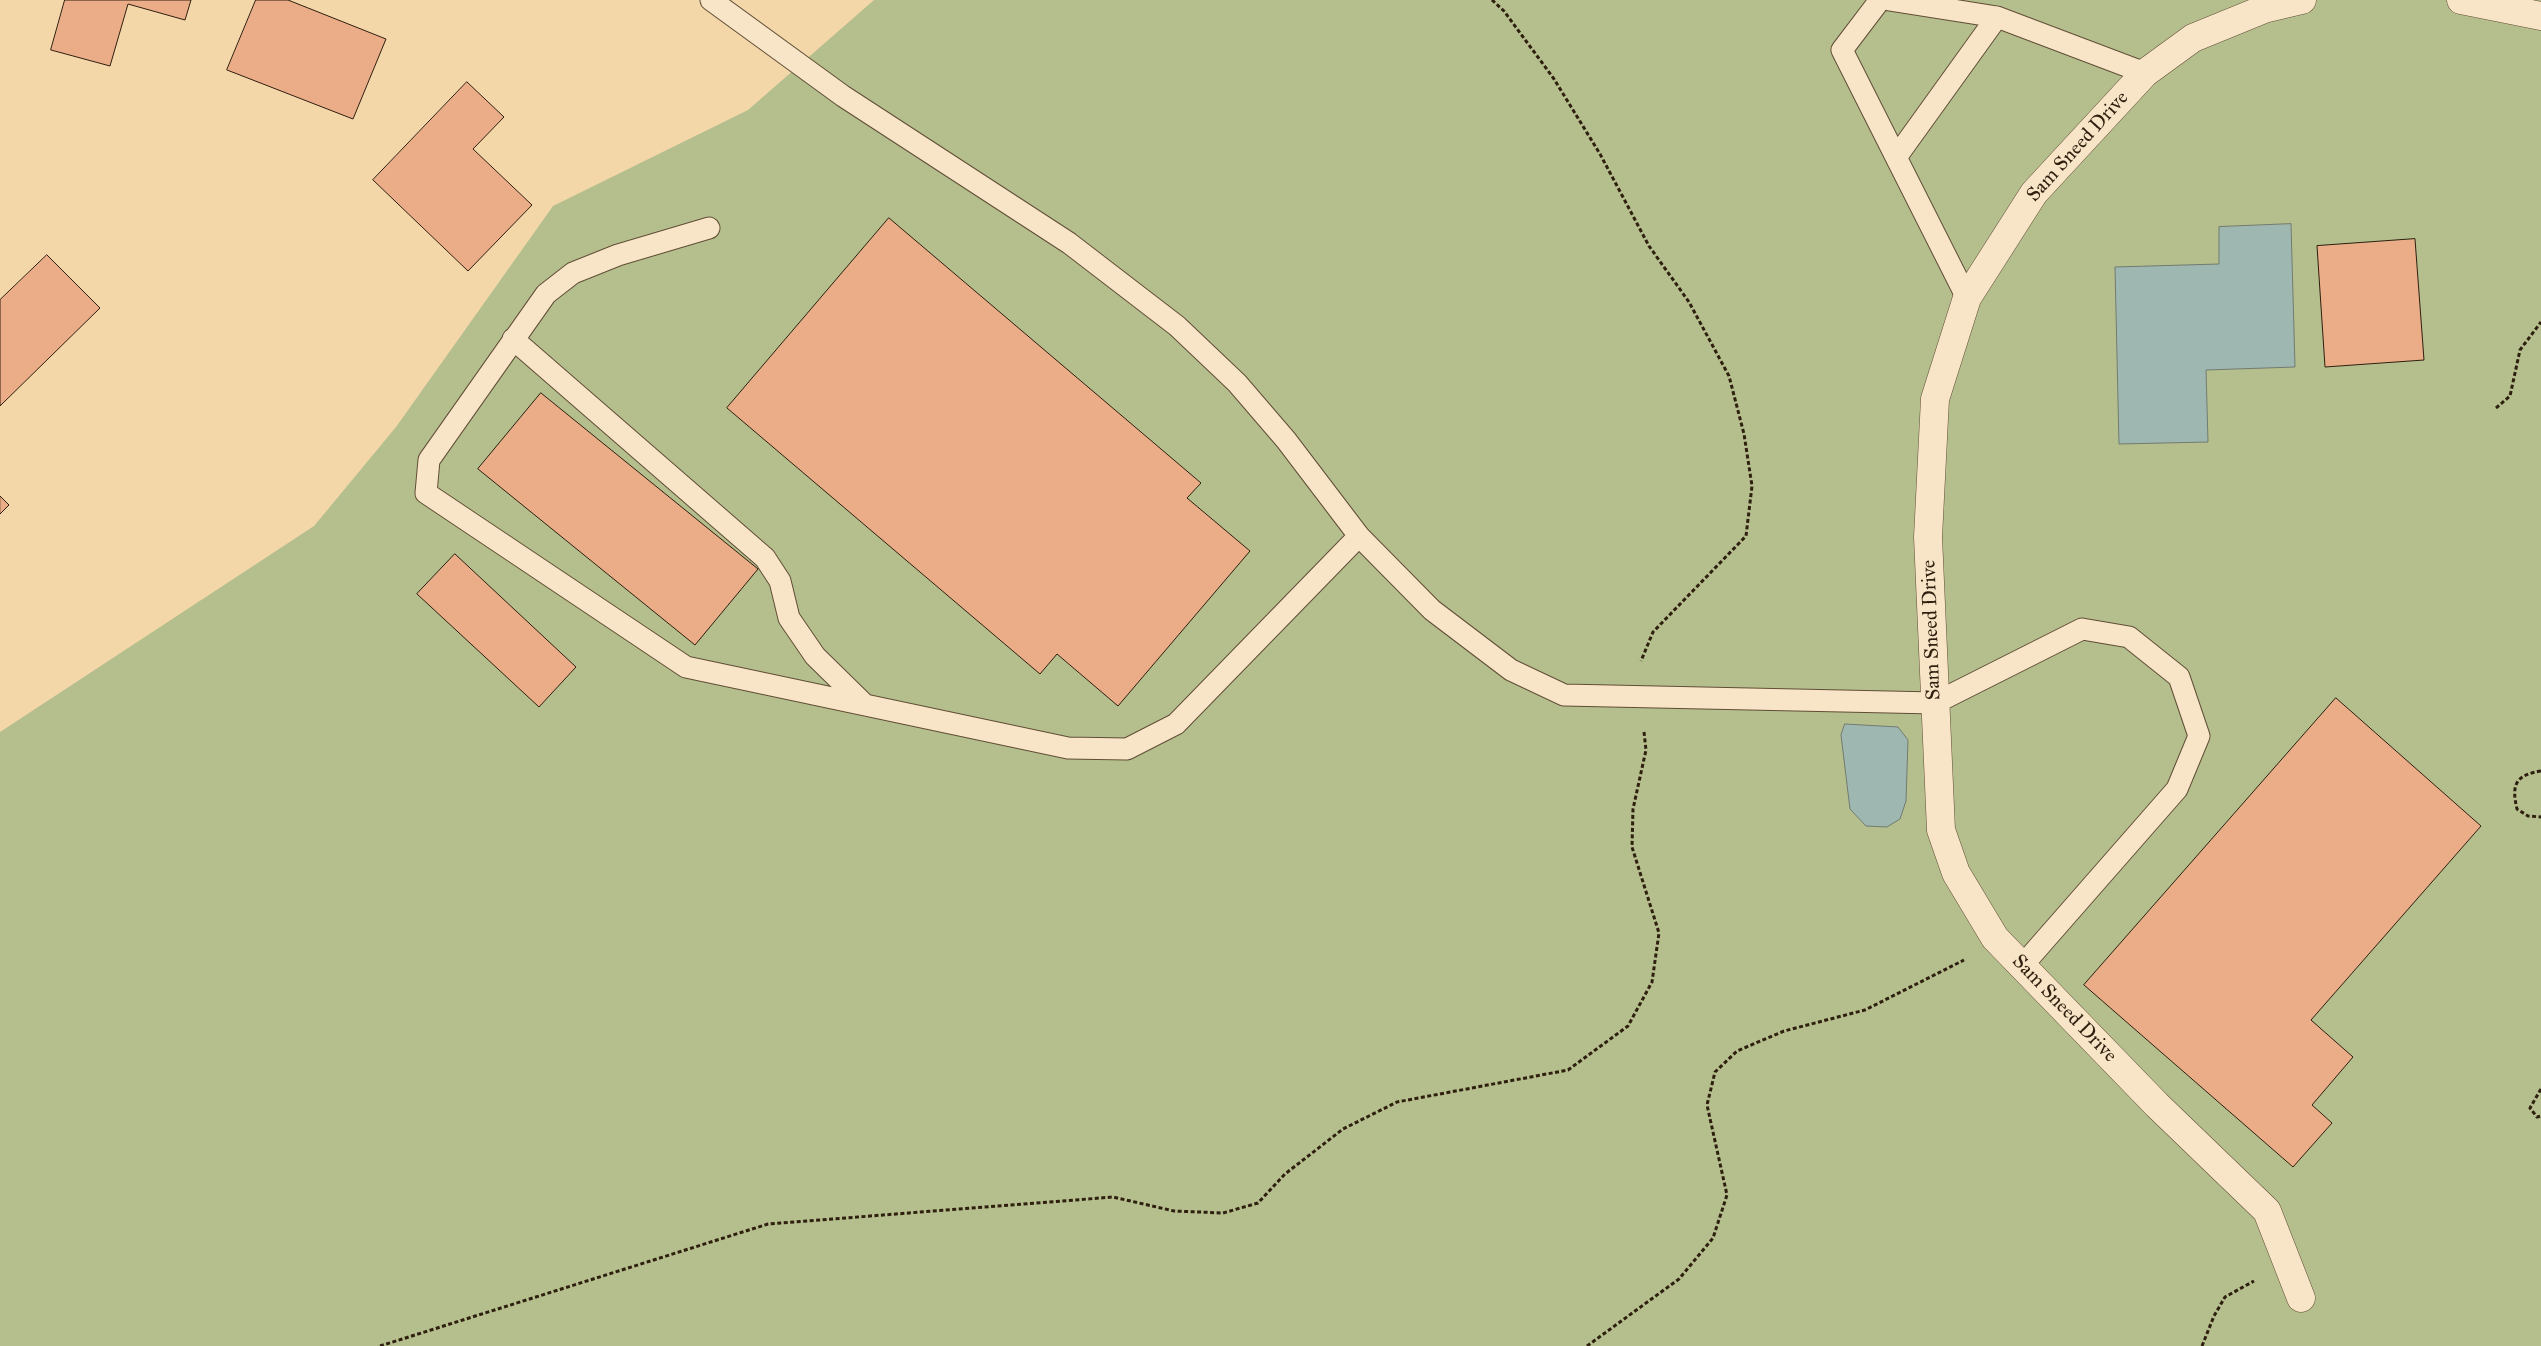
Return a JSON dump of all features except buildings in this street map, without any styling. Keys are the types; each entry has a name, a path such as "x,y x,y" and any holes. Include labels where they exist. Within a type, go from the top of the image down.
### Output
{"street":[{"name":"Sam Sneed Drive","path":"2301,1298 2267,1211 2157,1105 1996,938 1956,874 1942,830 1928,537 1935,399 1967,298 2034,193 2145,73 2193,38 2264,9 2302,0"},
{"path":"2461,0 2541,16"}],"lane":[{"path":"711,0 842,96 1069,243 1177,326 1237,383 1286,440 1359,536 1432,610 1511,670 1564,696 1935,703 2082,629 2129,638 2179,677 2199,736 2177,789 2022,966"},
{"path":"1880,0 1842,50 1967,298"},
{"path":"1889,0 1996,17 2145,73"},
{"path":"1897,156 1996,17"},
{"path":"709,228 618,255 572,273 546,294 429,460 426,493 686,667 1068,748 1127,749 1176,724 1359,536"},
{"path":"513,339 766,558 780,581 789,618 815,656 865,705"}],"path":[{"path":"380,1346 768,1224 1112,1197 1174,1211 1223,1213 1258,1203 1285,1174 1343,1129 1398,1102 1568,1070 1628,1026 1652,982 1659,933 1632,848 1633,809 1646,750 1641,698 1641,660 1653,632 1746,536 1752,486 1744,434 1729,376 1688,302 1649,246 1600,154 1554,79 1504,11 1492,0"},
{"path":"2496,408 2510,396 2520,350 2541,322"},
{"path":"2541,771 2525,773 2517,780 2514,796 2517,809 2528,816 2541,817"},
{"path":"1587,1346 1679,1279 1713,1238 1727,1195 1707,1105 1715,1072 1737,1051 1784,1031 1865,1010 1962,961 1996,938"},
{"path":"2541,1088 2530,1108 2537,1117 2541,1116"},
{"path":"2202,1346 2214,1316 2226,1297 2254,1281 2291,1270"}],"green space":[{"path":"874,0 2541,0 2541,1346 0,1346 0,732 314,526 396,427 553,206 748,110"}],"water":[{"path":"2291,224 2295,367 2206,370 2208,442 2119,444 2115,267 2219,264 2219,227"},
{"path":"1845,724 1898,727 1908,740 1906,801 1900,819 1887,827 1866,826 1850,809 1841,735"}]}
